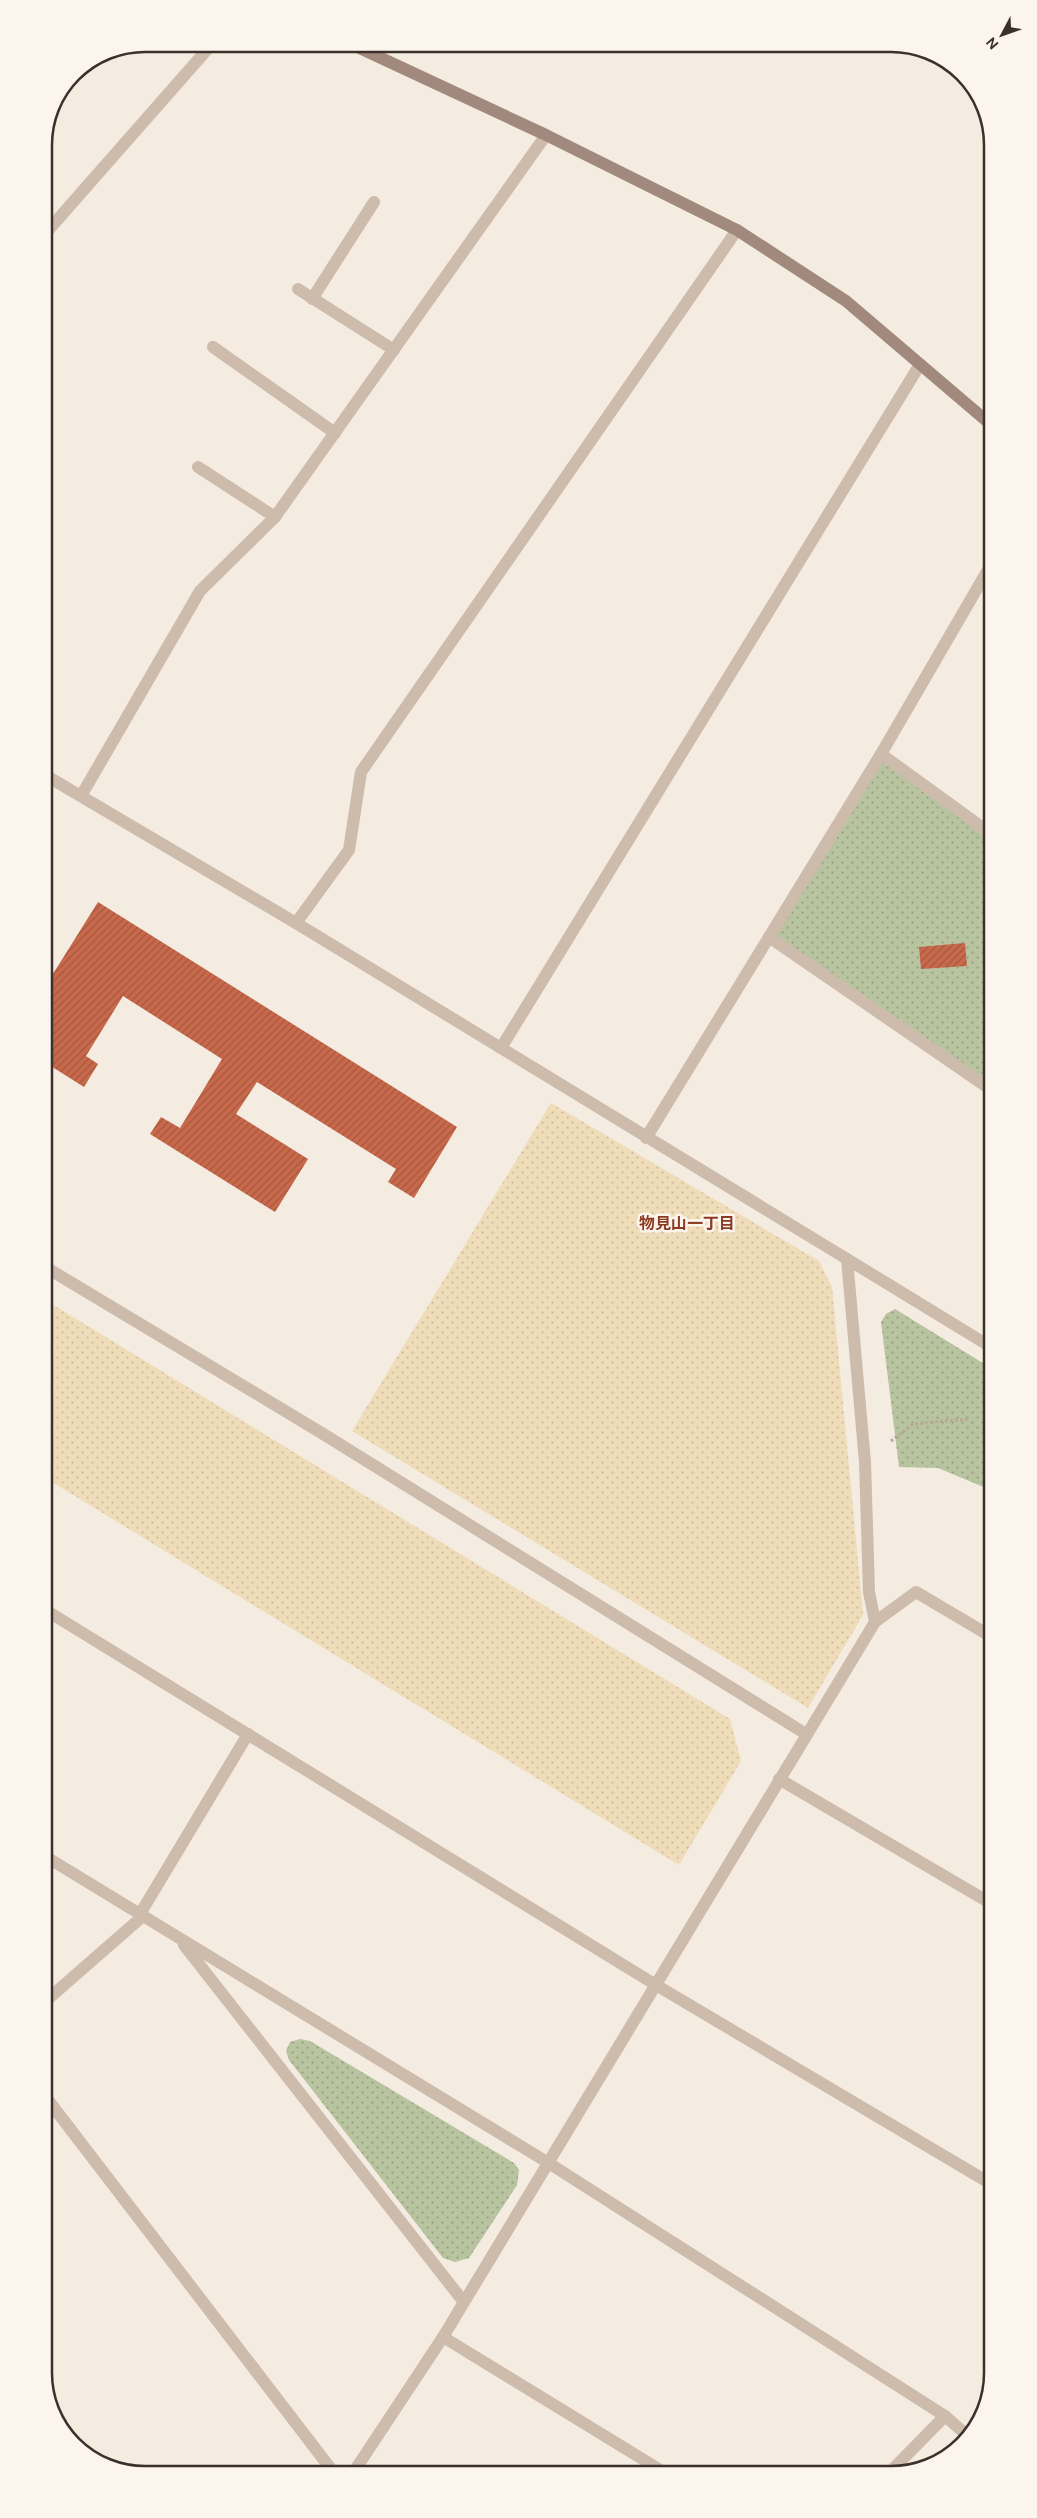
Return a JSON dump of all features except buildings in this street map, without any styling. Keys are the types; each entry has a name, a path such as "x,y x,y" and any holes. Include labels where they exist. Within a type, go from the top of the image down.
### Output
{"street":[{"path":"53,225 205,52"},
{"path":"369,52 546,135 737,230 846,301 919,366 984,419"},
{"path":"81,796 200,591 275,517 546,135"},
{"path":"312,298 374,202"},
{"path":"296,923 350,850 361,772 737,230"},
{"path":"298,289 394,350"},
{"path":"212,347 335,433"},
{"path":"501,1048 919,366"},
{"path":"198,467 275,517"},
{"path":"646,1138 881,754 984,577"},
{"path":"881,754 984,829"},
{"path":"53,779 296,923 984,1343"},
{"path":"769,937 984,1084"},
{"path":"847,1260 865,1462 869,1592 874,1622"},
{"path":"52,1272 320,1432 806,1734"},
{"path":"358,2465 443,2337 874,1622 916,1592 984,1632"},
{"path":"52,1614 656,1985 984,2180"},
{"path":"52,1995 141,1915 248,1734"},
{"path":"779,1779 984,1899"},
{"path":"52,1861 548,2162 945,2416 963,2432"},
{"path":"179,1938 463,2301"},
{"path":"52,2105 328,2465"},
{"path":"443,2337 653,2466"},
{"path":"896,2466 945,2416"}],"path":[{"path":"865,1462 913,1424 968,1419"}],"sand":[{"path":"551,1103 819,1261 832,1287 863,1615 808,1708 352,1431"},
{"path":"52,1304 730,1719 741,1761 679,1865 52,1482"}],"green space":[{"path":"881,754 984,829 984,1085 769,937"},
{"path":"895,1309 984,1364 984,1487 938,1468 899,1467 881,1322 886,1314"},
{"path":"300,2039 310,2041 514,2163 519,2170 517,2185 469,2258 455,2262 443,2258 289,2060 286,2051 290,2042"}],"district":[{"name":"物見山一丁目","path":"687,1223"}]}
